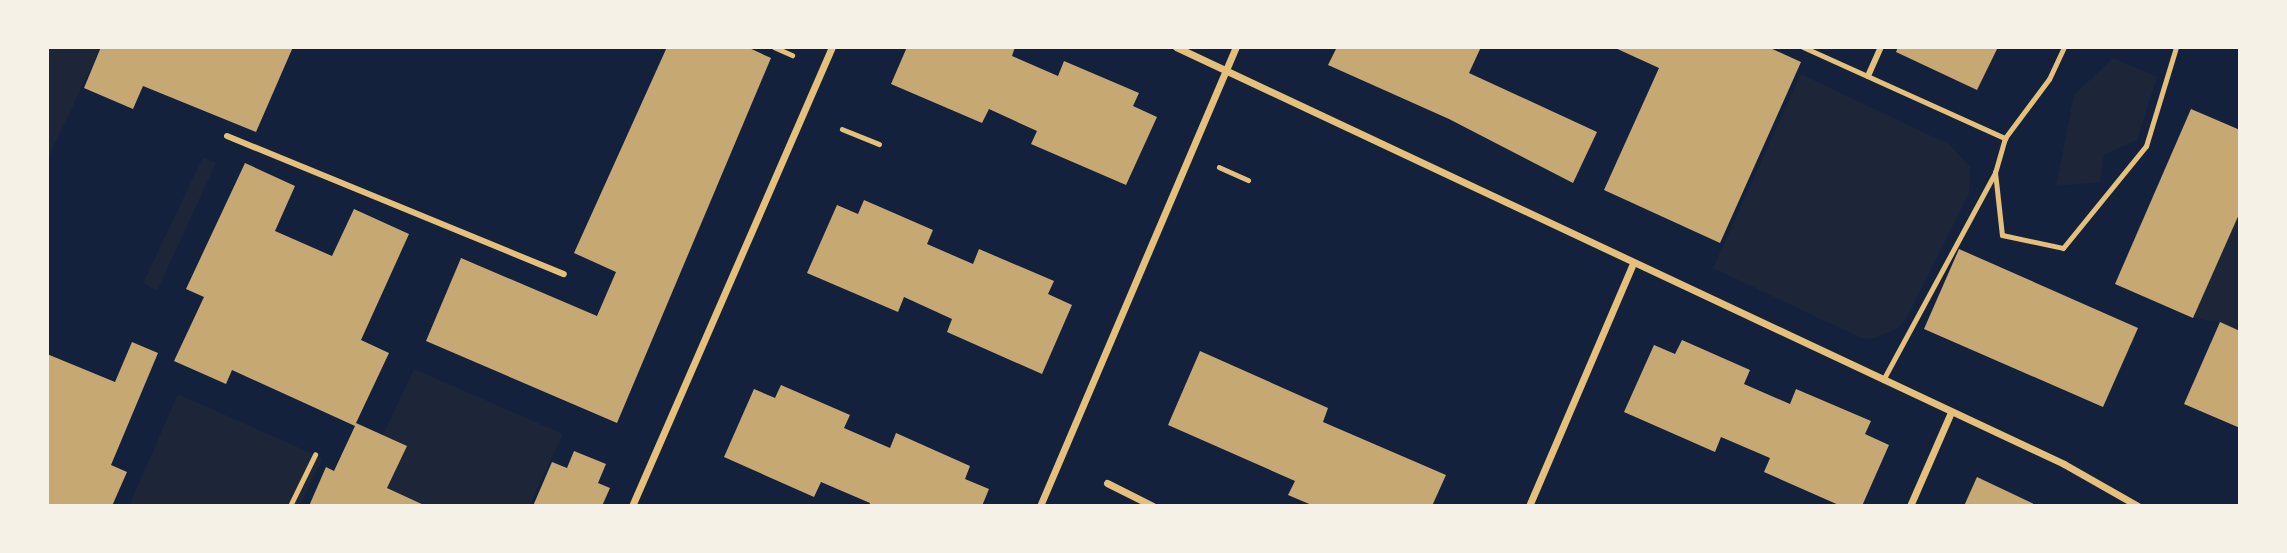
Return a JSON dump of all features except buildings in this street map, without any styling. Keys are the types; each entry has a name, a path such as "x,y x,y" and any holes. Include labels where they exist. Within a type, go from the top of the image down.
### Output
{"street":[{"path":"632,506 832,47"},
{"path":"1176,47 2064,464 2127,503 2138,506"},
{"path":"1040,506 1236,47"},
{"path":"1868,76 1881,47"},
{"path":"227,136 564,274"},
{"path":"1529,506 1633,263"},
{"path":"1910,506 1951,412"},
{"path":"1107,483 1153,506"}],"lane":[{"path":"1803,47 2006,138"},
{"path":"1883,380 1995,172 2006,138 2049,79 2064,47"},
{"path":"1995,172 2002,235 2063,248 2146,146 2176,47"}],"path":[{"path":"842,129 879,144"},
{"path":"290,506 315,455"}],"shaded area":[{"path":"47,47 101,47 47,160"},
{"path":"2113,58 2157,77 2137,140 2104,155 2100,182 2056,186 2074,95"},
{"path":"1801,74 1950,145 1970,167 1969,193 1906,319 1898,328 1873,339 1861,338 1713,268"},
{"path":"203,157 216,163 157,291 143,283"},
{"path":"2240,212 2240,331 2219,322 2193,318"},
{"path":"414,369 563,434 529,506 426,506 387,488 407,446 383,435"},
{"path":"178,394 322,458 300,506 129,506"}]}
